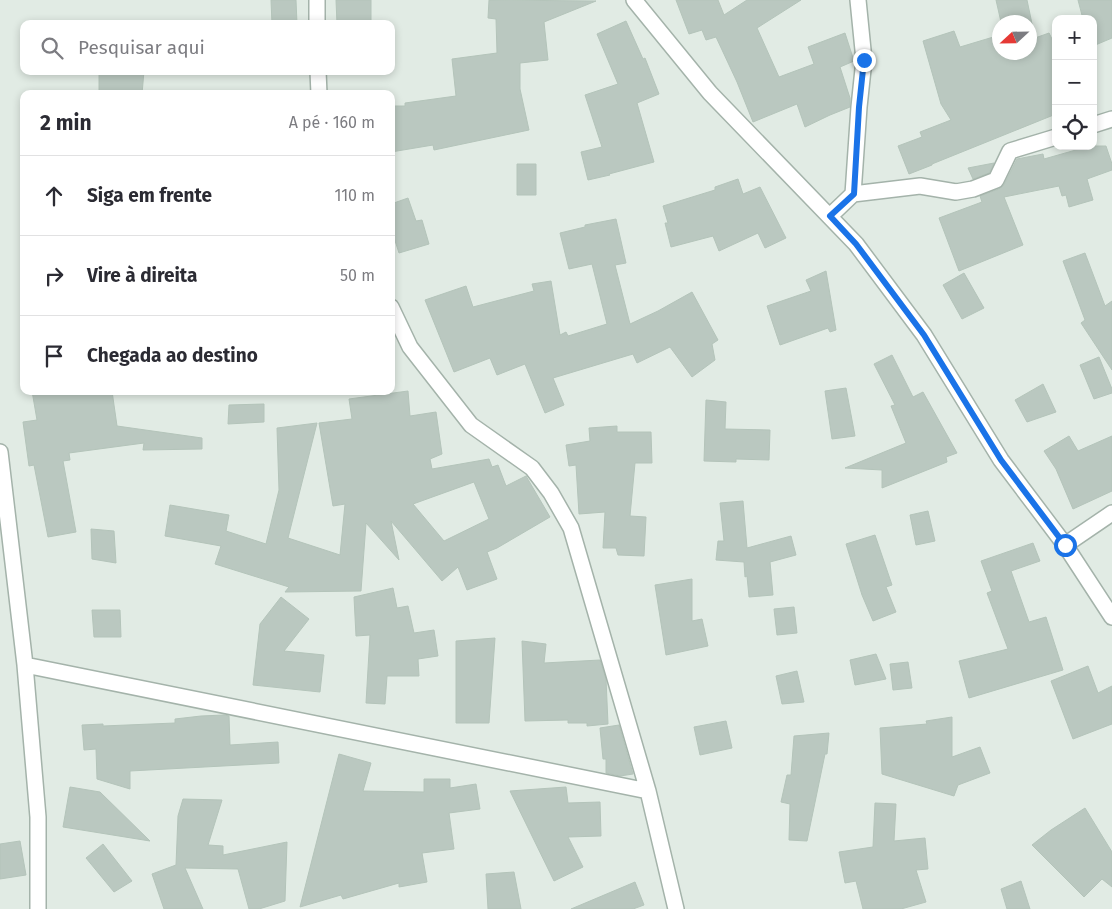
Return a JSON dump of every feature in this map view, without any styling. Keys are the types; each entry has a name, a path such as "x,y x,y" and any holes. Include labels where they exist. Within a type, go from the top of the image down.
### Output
{"street":[{"path":"317,0 317,20"},
{"path":"634,0 710,93 856,244 924,335 1001,460 1065,545 1112,617"},
{"path":"854,194 864,60 858,0"},
{"path":"318,75 319,90"},
{"path":"1097,124 1112,119"},
{"path":"830,216 854,194 920,186 956,192 973,189 996,180 1010,151 1052,138"},
{"path":"395,315 410,346 472,425 532,468 551,494 571,528 648,791 676,909"},
{"path":"0,452 24,665 38,818 38,909"},
{"path":"1065,545 1112,513"},
{"path":"24,665 648,791"}],"building":[{"path":"271,0 296,0 297,20 272,20"},
{"path":"336,0 371,0 371,20 337,20"},
{"path":"489,0 596,1 544,22 548,60 520,63 520,89 529,130 434,150 433,145 395,151 395,106 405,106 405,103 456,96 452,59 497,53 496,19 488,18"},
{"path":"676,0 718,0 724,15 747,0 801,0 757,28 779,77 814,64 808,47 845,33 854,61 840,67 850,98 850,107 805,127 797,104 753,122 716,37 706,40 702,30 689,34"},
{"path":"996,0 1027,0 1030,15 999,15"},
{"path":"1078,0 1112,0 1112,38 1097,44 1097,15 1082,15"},
{"path":"626,21 643,59 645,58 659,94 637,103 654,162 588,180 581,152 602,147 585,95 618,84 597,34"},
{"path":"954,31 960,47 992,37 992,60 1037,60 1037,37 1049,33 1052,39 1052,116 909,174 898,146 922,137 920,132 951,120 941,104 923,41"},
{"path":"99,75 144,75 142,90 99,90"},
{"path":"1097,146 1106,146 1112,170 1087,179 1093,200 1069,207 1066,195 1062,196 1059,186 1004,197 1023,245 959,271 939,218 982,202 980,196 999,189 1004,185 1017,159 1043,154 1044,159 1076,150 1097,150"},
{"path":"994,163 989,173 973,179 968,168"},
{"path":"517,164 536,164 536,195 517,195"},
{"path":"738,179 743,194 760,187 786,238 765,248 758,233 719,251 713,236 671,247 665,223 668,223 663,206 715,190 715,187"},
{"path":"408,198 416,221 422,220 429,244 399,253 395,240 395,203"},
{"path":"616,219 626,263 615,265 630,324 692,292 718,340 712,344 715,360 692,377 670,347 637,363 633,354 553,378 564,405 545,413 525,364 497,375 490,358 454,372 425,300 466,286 473,307 534,291 532,284 551,281 560,335 566,332 568,336 607,324 592,264 569,269 560,233 585,227 585,225"},
{"path":"1085,253 1105,306 1112,301 1112,370 1081,323 1085,320 1063,261"},
{"path":"826,271 836,330 830,332 828,328 780,345 767,306 811,291 806,280"},
{"path":"964,273 984,308 962,319 943,285"},
{"path":"892,355 913,397 923,392 957,453 946,457 947,462 882,488 882,470 845,468 906,443 891,406 895,405 874,364"},
{"path":"1099,357 1112,393 1094,399 1080,365"},
{"path":"1043,384 1056,412 1027,422 1015,400"},
{"path":"846,388 855,436 832,439 825,391"},
{"path":"408,391 410,416 436,412 442,454 430,459 432,469 489,459 492,467 498,465 506,486 526,476 550,517 487,552 497,579 467,590 458,567 442,581 391,521 399,560 366,523 361,591 285,592 289,587 215,564 221,546 165,536 170,505 229,515 226,531 266,544 279,490 277,428 317,423 288,538 340,555 345,504 333,506 319,423 352,419 349,399 395,395 395,393","holes":["474,482 489,519 444,541 413,504"]},
{"path":"33,395 113,395 117,426 202,438 202,449 143,450 144,443 69,453 70,460 63,461 76,532 48,537 34,465 29,466 23,422 37,420"},
{"path":"706,400 726,402 725,429 770,430 769,460 736,459 736,462 704,461"},
{"path":"264,404 264,422 228,424 229,405"},
{"path":"617,426 617,432 651,432 652,463 635,463 630,516 646,517 644,556 618,555 616,548 603,548 605,512 579,514 576,465 569,466 566,445 590,441 589,428"},
{"path":"1069,436 1078,451 1112,436 1112,491 1073,509 1056,469 1044,451"},
{"path":"743,501 747,548 791,536 796,555 770,562 773,595 749,597 744,562 716,560 718,541 724,541 720,503"},
{"path":"928,511 935,541 916,545 910,515"},
{"path":"91,529 114,531 116,563 92,559"},
{"path":"875,535 892,585 886,587 896,612 873,621 862,595 846,544"},
{"path":"1033,543 1040,561 1011,571 1029,622 1046,617 1063,670 969,698 959,661 1008,649 987,593 992,591 981,561"},
{"path":"692,579 692,621 702,619 708,646 666,655 655,585"},
{"path":"393,588 397,608 408,606 414,633 434,630 438,656 418,659 419,676 387,676 385,704 366,703 370,635 356,636 354,597"},
{"path":"281,597 309,619 284,651 324,655 320,692 253,685 260,624"},
{"path":"794,607 797,633 777,635 774,609"},
{"path":"92,610 120,610 121,637 94,637"},
{"path":"495,638 489,723 456,723 456,641"},
{"path":"522,641 546,644 544,663 600,660 606,679 608,724 587,726 587,723 568,723 568,720 525,721"},
{"path":"876,654 886,679 855,685 850,660"},
{"path":"908,662 912,688 893,690 890,664"},
{"path":"1088,666 1098,693 1112,686 1112,724 1073,739 1051,681"},
{"path":"797,671 804,702 782,704 776,676"},
{"path":"229,716 230,745 278,742 279,763 130,771 130,789 97,779 96,749 84,750 82,725 175,723 175,719"},
{"path":"952,717 952,757 980,747 990,773 958,785 954,796 882,774 880,728 927,724 926,721"},
{"path":"726,721 732,748 700,755 694,727"},
{"path":"619,725 633,774 620,776 606,773 606,759 603,759 600,728"},
{"path":"829,733 827,754 825,754 807,841 789,840 790,804 781,802 787,775 791,775 794,736"},
{"path":"339,754 371,763 363,791 424,792 424,779 450,779 450,788 476,784 480,809 449,813 454,849 422,853 427,882 399,887 399,883 343,899 341,895 300,907"},
{"path":"70,787 100,792 150,841 63,827"},
{"path":"566,787 568,803 600,802 601,836 568,837 583,867 554,881 510,791"},
{"path":"183,799 222,800 208,845 223,846 223,855 287,842 285,901 259,909 249,909 238,869 185,868 203,909 164,909 152,874 176,865 178,816"},
{"path":"875,803 896,804 894,841 925,838 928,869 916,870 926,902 901,909 863,909 856,881 845,883 839,852 873,847"},
{"path":"1085,808 1112,852 1112,887 1102,879 1084,897 1032,845"},
{"path":"20,841 26,875 0,879 0,844"},
{"path":"103,844 132,881 114,892 86,858"},
{"path":"514,872 521,909 488,909 486,874"},
{"path":"1021,881 1030,909 1007,909 1001,889"},
{"path":"635,882 644,905 633,909 571,909"}],"route":[{"path":"864,60 854,194 830,216 856,244 924,335 1001,460 1065,545"}]}
